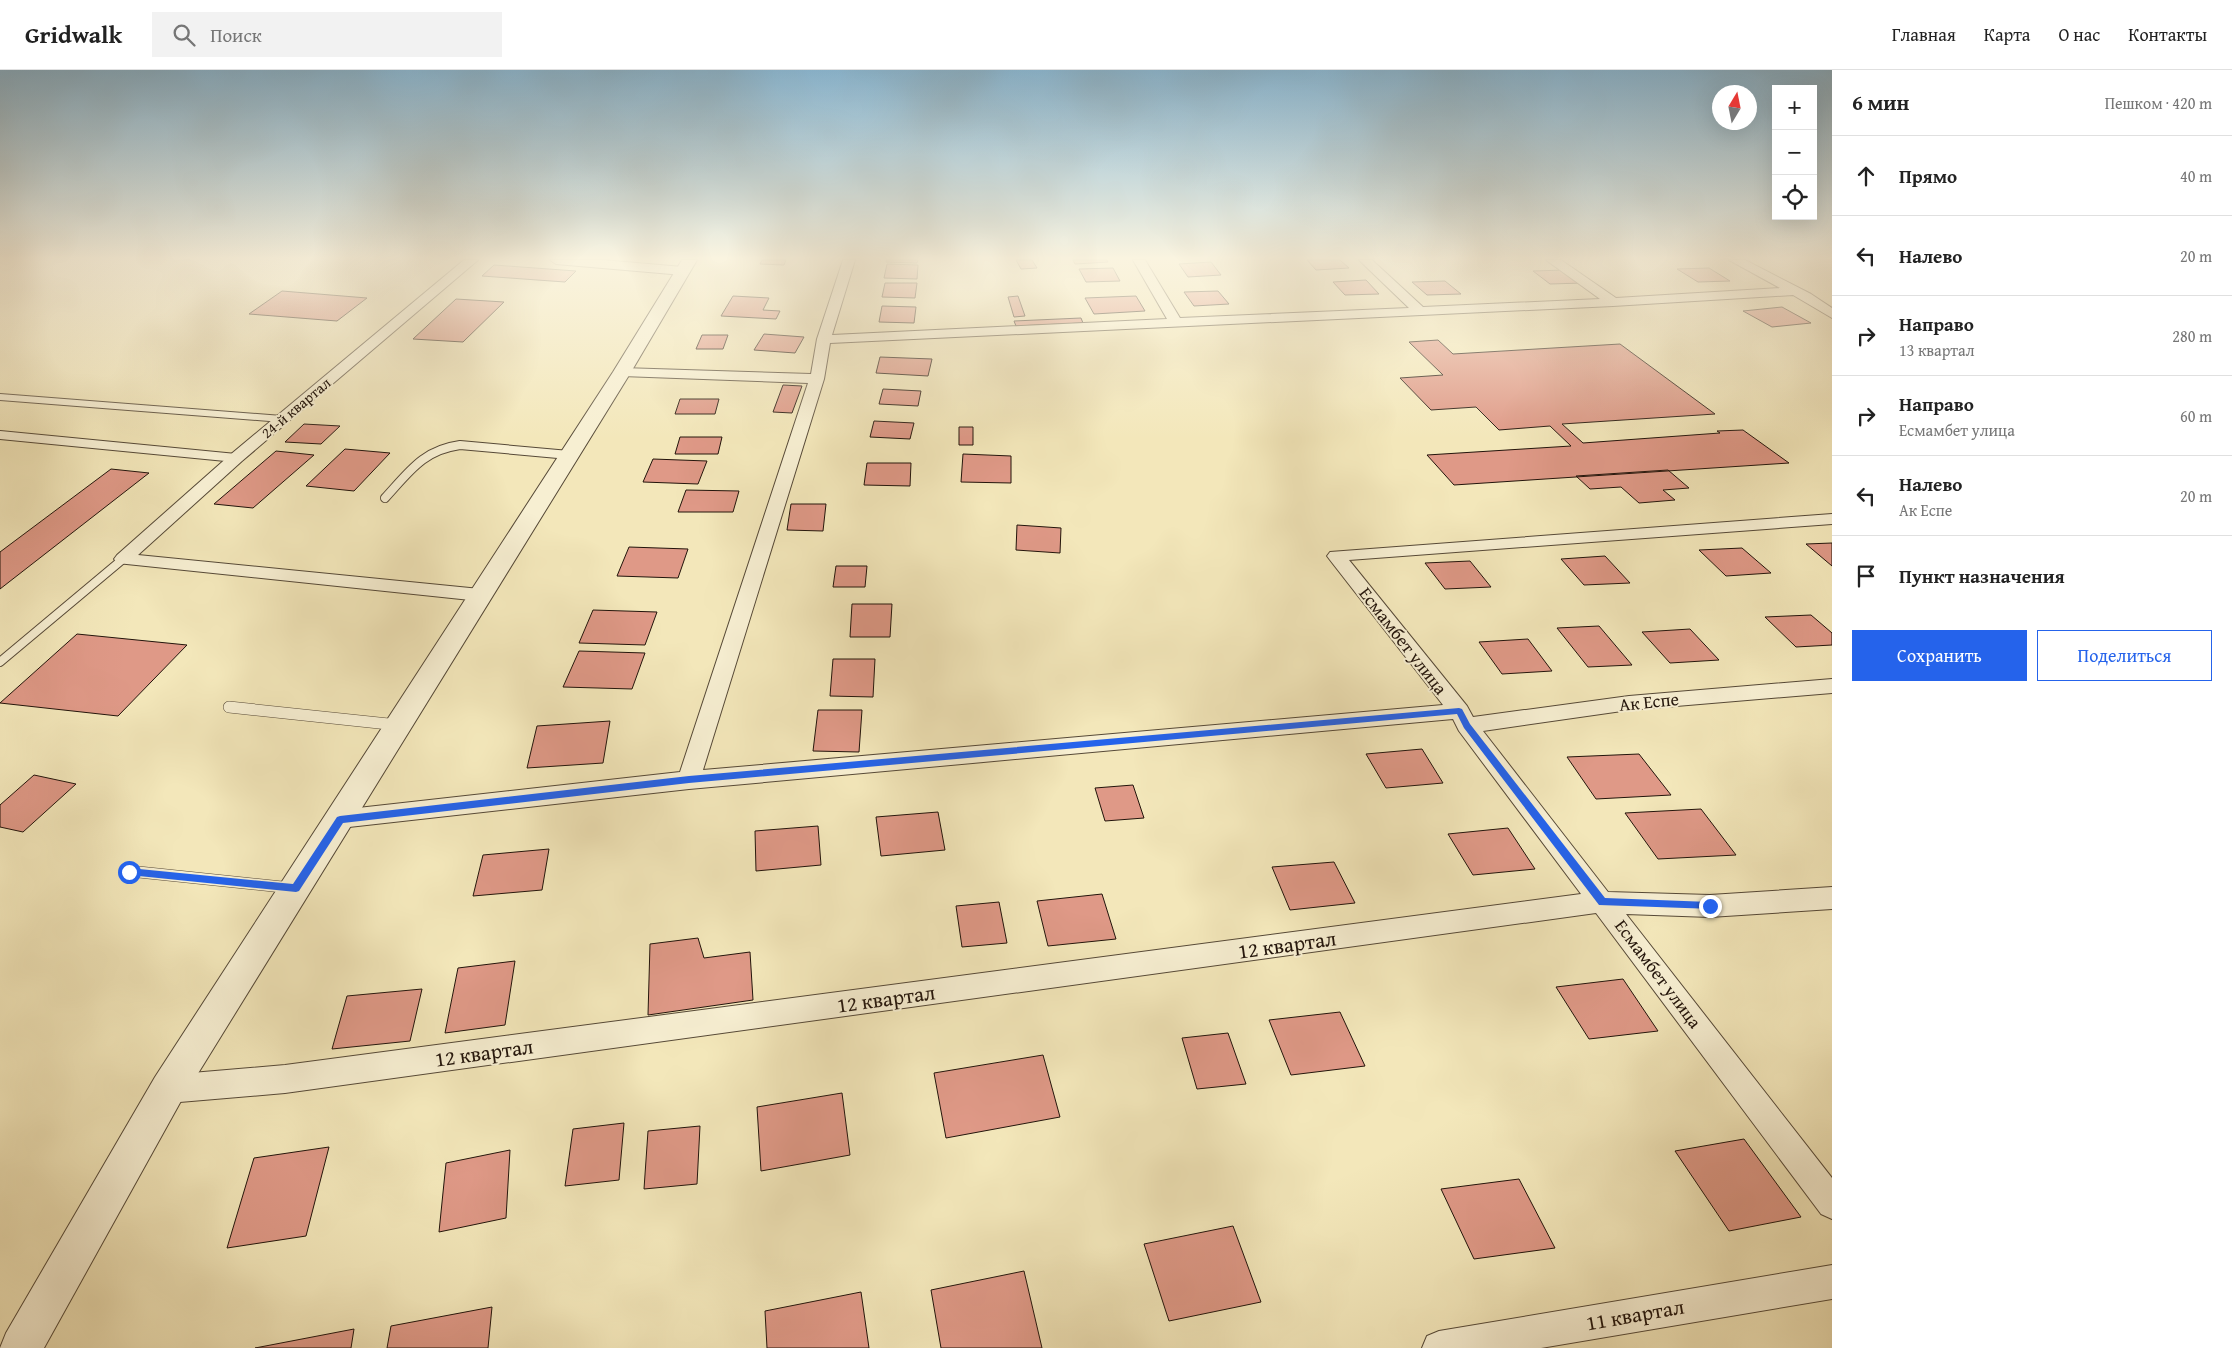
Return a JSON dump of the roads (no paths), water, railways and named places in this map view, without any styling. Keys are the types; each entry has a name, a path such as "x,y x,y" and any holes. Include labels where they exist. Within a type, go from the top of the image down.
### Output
{"street":[{"name":"24-й квартал","path":"123,559 282,418 400,320"},
{"path":"20,1348 168,1089 654,320"},
{"path":"689,780 817,380 824,339 830,320"},
{"path":"824,339 1251,320"},
{"path":"622,372 817,380"},
{"name":"Есмамбет улица","path":"1832,519 1336,556 1463,718 1832,1203"},
{"path":"123,559 480,595"},
{"name":"Ак Еспе","path":"340,819 689,780 1463,718 1832,686"},
{"path":"1602,902 1710,906 1832,898"},
{"name":"12 квартал","path":"168,1089 285,1079 1602,902"},
{"name":"11 квартал","path":"1439,1348 1832,1282"}],"lane":[{"path":"0,397 282,418"},
{"path":"0,435 236,458"},
{"path":"385,498 425,455 447,446 460,445 569,455"},
{"path":"0,662 123,559"},
{"path":"229,707 399,725"},
{"path":"129,872 296,888"}]}
